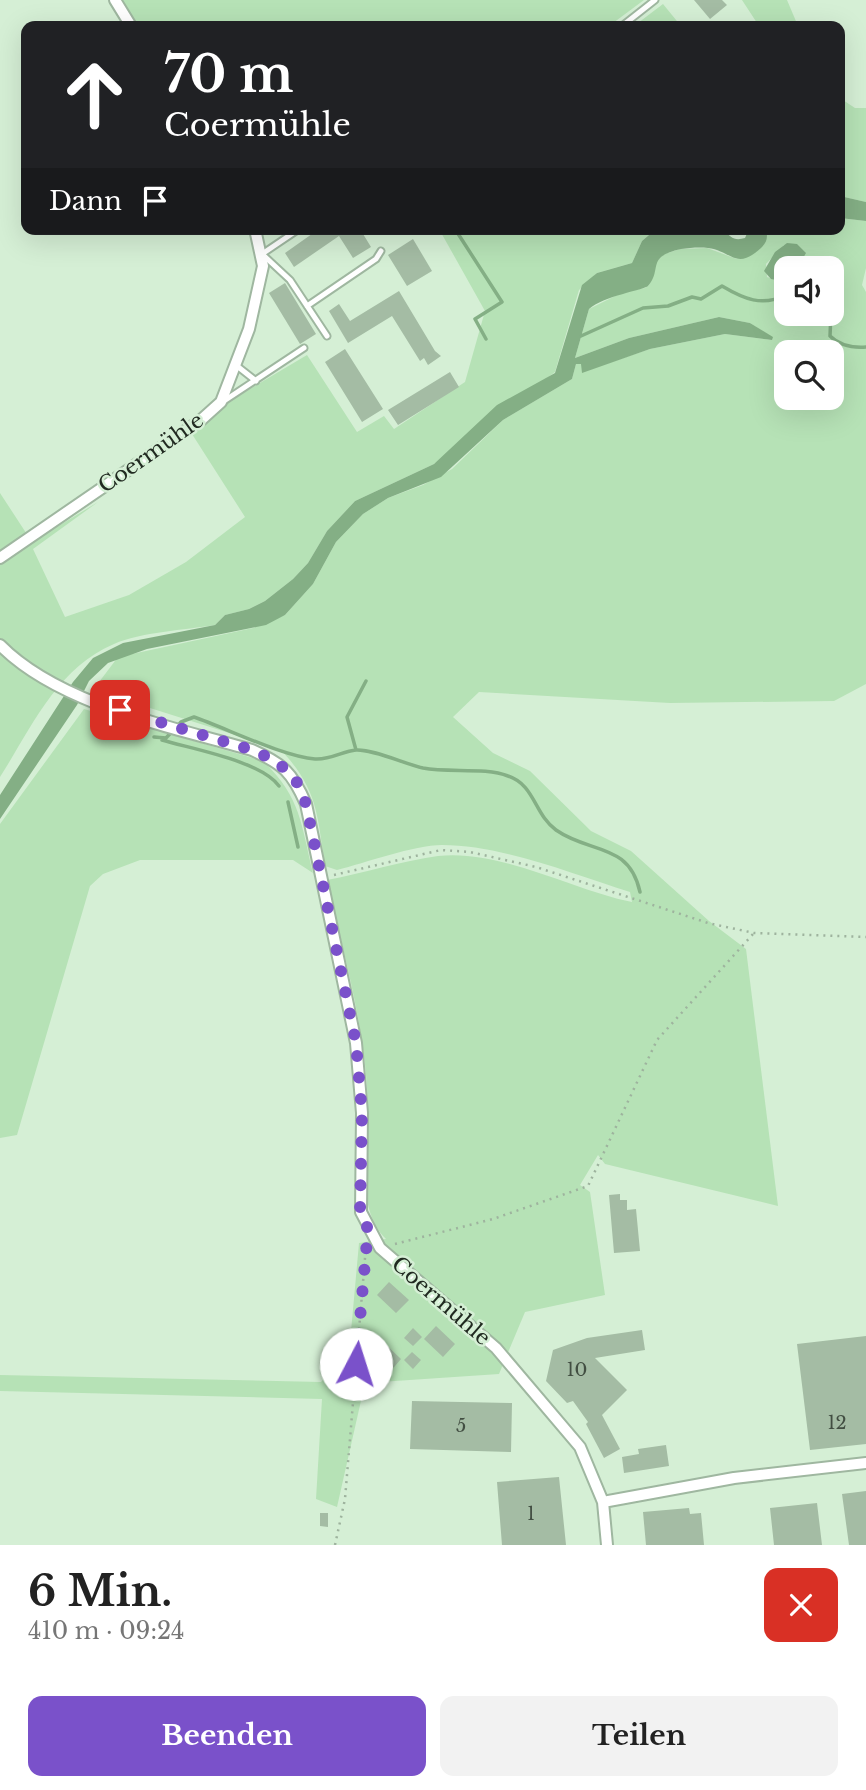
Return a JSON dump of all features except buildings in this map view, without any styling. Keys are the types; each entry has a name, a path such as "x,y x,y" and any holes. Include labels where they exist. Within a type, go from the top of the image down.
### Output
{"street":[{"path":"115,0 128,21"},
{"name":"Coermühle","path":"0,558 201,419 221,402 237,366 259,288 262,254 257,235"},
{"name":"Coermühle","path":"0,645 15,661 58,688 94,702 252,750 276,761 295,778 306,804 356,1043 362,1113 360,1212 380,1248 496,1348 580,1447 603,1502 607,1545"},
{"path":"603,1502 734,1478 866,1463"}],"lane":[{"path":"628,21 655,0"},
{"path":"290,235 262,254 279,267 327,336"},
{"path":"307,306 376,259 381,251"},
{"path":"221,402 304,348"},
{"path":"237,366 256,381"}],"path":[{"path":"320,875 338,874 441,850 470,852 536,867 708,923 754,933 866,937"},
{"path":"380,1248 493,1219 587,1186 656,1040 754,933"},
{"path":"335,1545 345,1499 368,1229"}],"shaded area":[{"path":"121,0 644,0 616,21 134,21"},
{"path":"742,0 787,0 796,21 756,21"},
{"path":"663,4 677,21 641,21"},
{"path":"845,101 855,108 866,108 866,202 845,197"},
{"path":"845,197 866,202 866,221 845,219"},
{"path":"845,219 866,221 866,268 862,285 866,292 866,684 834,701 670,703 479,692 453,717 493,753 530,771 591,831 631,851 709,921 746,949 778,1206 605,1164 598,1155 580,1185 590,1192 605,1295 525,1312 499,1374 365,1383 337,1507 316,1499 322,1399 0,1391 0,1375 321,1382 349,1354 359,1243 386,1239 376,1226 367,1196 365,1179 368,1111 364,1053 354,995 327,880 424,858 462,855 511,864 632,902 630,892 513,855 465,846 418,848 337,870 325,866 317,817 309,790 293,763 280,749 93,690 118,657 253,628 285,615 313,584 336,542 363,514 388,498 423,485 452,469 503,420 572,379 576,364 582,364 582,372 650,349 725,334 772,340 772,337 750,323 719,317 629,338 575,358 589,309 623,292 645,288 649,285 655,263 664,254 680,249 707,248 737,259 760,235 845,235"},
{"path":"442,235 649,235 642,241 632,263 597,273 579,290 555,372 434,464 355,501 327,531 308,563 265,601 249,609 225,615 215,625 125,640 94,655 76,668 47,701 0,777 0,493 32,542 98,502 33,549 65,617 129,595 186,562 245,517 192,434 228,402 307,355 357,432 384,416 394,429 465,382 485,311"},
{"path":"649,235 729,235 736,239 745,238 746,235 767,237 761,248 746,258 734,258 708,248 681,249 663,256 648,286 604,300 589,309 575,358 629,338 719,317 750,323 773,337 772,340 725,334 650,349 582,373 581,364 576,364 572,379 503,420 441,477 388,498 363,514 336,542 313,584 285,615 266,625 147,649 108,663 89,681 77,705 0,819 0,795 73,682 93,658 123,643 215,625 225,615 249,609 265,601 308,563 327,531 355,501 434,464 497,405 555,373 582,285 597,273 632,263 642,241"},
{"path":"787,243 797,244 806,253 804,256 774,256 774,280 764,271 775,252"},
{"path":"84,709 263,761 285,787 298,812 313,873 293,860 140,860 103,874 90,886 17,1135 0,1138 0,824"}],"waterway":[{"path":"459,235 502,302 475,319 486,339"},
{"path":"581,336 643,308 668,306 692,297 701,299 722,286 753,300 774,299"},
{"path":"830,326 830,336 838,342 846,346 866,347"},
{"path":"356,750 347,717 366,681"},
{"path":"154,737 166,738 181,722 194,717 302,757 321,759 363,750 423,768 499,773 524,786 543,816 556,830 569,838 618,857 635,876 640,892"},
{"path":"162,740 242,763 270,777 279,786"},
{"path":"288,802 298,847"}],"route":[{"path":"120,710 252,750 276,761 295,778 306,804 356,1043 362,1113 360,1212 368,1229 356,1364"}]}
